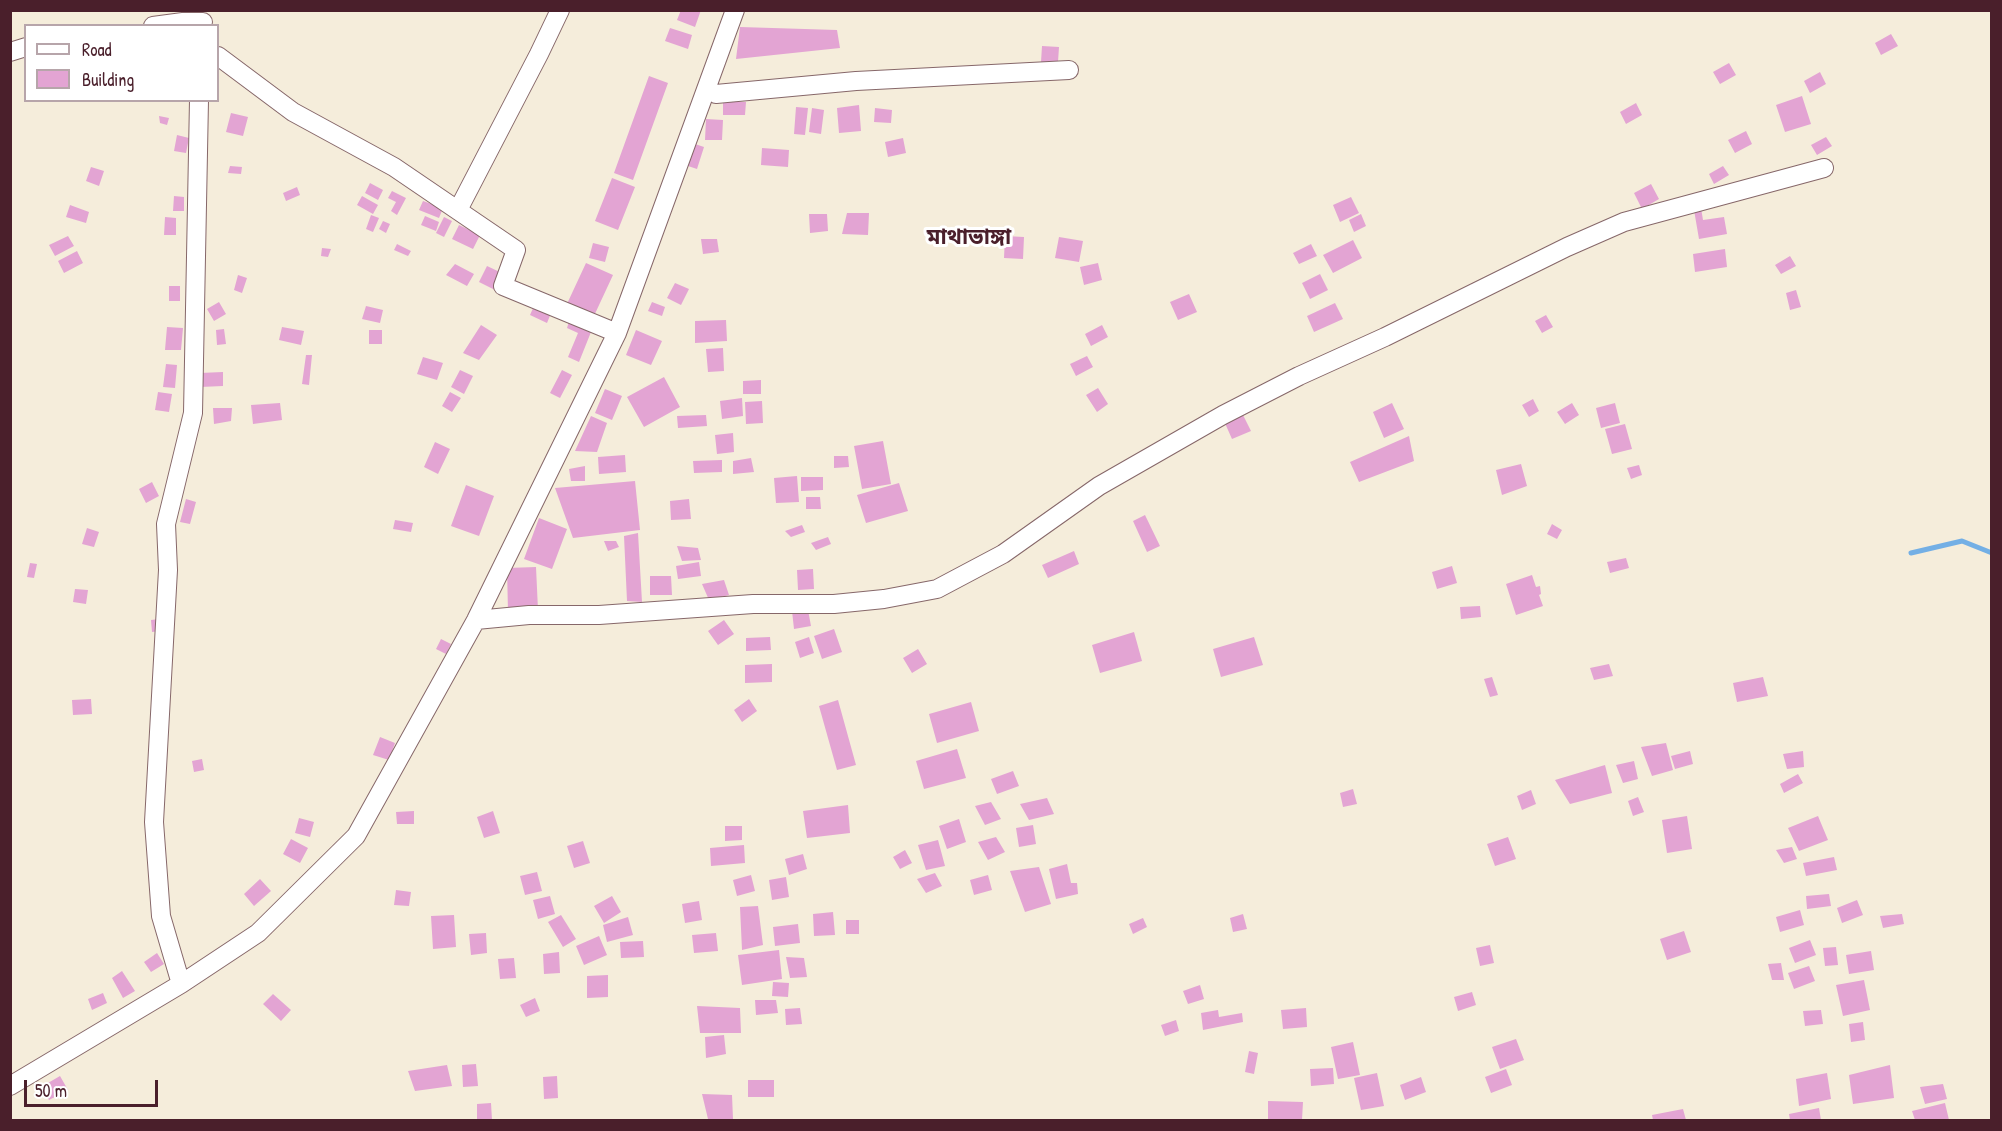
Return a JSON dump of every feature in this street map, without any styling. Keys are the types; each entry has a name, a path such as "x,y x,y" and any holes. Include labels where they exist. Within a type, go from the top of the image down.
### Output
{"street":[{"path":"458,210 535,63 560,10"},
{"path":"10,1086 181,984 258,933 356,836 476,620 617,333 735,10"},
{"path":"168,24 203,19"},
{"path":"219,57 293,112 394,167 516,250 503,286 617,333"},
{"path":"716,94 856,81 1069,70"},
{"path":"181,984 161,916 154,822 168,570 166,524 193,413 199,102"},
{"path":"476,620 529,615 599,615 753,604 834,604 884,599 937,589 1003,554 1099,486 1223,415 1567,247 1624,222 1824,168"}],"building":[{"path":"681,10 701,10 695,27 677,20"},
{"path":"740,27 837,30 840,48 736,59"},
{"path":"670,28 692,35 688,49 665,41"},
{"path":"1891,34 1898,46 1881,55 1875,43"},
{"path":"1042,46 1059,47 1058,62 1041,62"},
{"path":"1729,63 1736,75 1720,84 1713,72"},
{"path":"1820,72 1826,84 1810,93 1804,81"},
{"path":"649,76 668,83 633,180 614,173"},
{"path":"1802,96 1811,124 1785,132 1776,105"},
{"path":"723,102 746,102 745,115 723,115"},
{"path":"1636,103 1642,115 1626,124 1620,112"},
{"path":"859,105 861,131 839,133 837,108"},
{"path":"796,107 808,108 805,135 794,134"},
{"path":"812,108 824,110 821,134 809,132"},
{"path":"875,108 892,110 891,123 874,122"},
{"path":"231,113 248,117 243,136 226,132"},
{"path":"159,116 169,118 167,125 160,123"},
{"path":"706,119 723,120 722,140 705,140"},
{"path":"1746,131 1752,144 1735,153 1728,140"},
{"path":"177,135 189,138 186,153 174,151"},
{"path":"1826,137 1832,146 1817,155 1811,145"},
{"path":"903,138 906,153 888,157 885,142"},
{"path":"692,143 704,147 697,169 685,165"},
{"path":"762,148 789,150 788,167 761,165"},
{"path":"230,166 242,167 241,174 228,173"},
{"path":"1723,166 1729,175 1714,184 1709,174"},
{"path":"91,167 104,171 99,186 86,181"},
{"path":"612,178 635,187 618,230 595,221"},
{"path":"370,183 383,190 378,200 365,193"},
{"path":"1651,184 1659,199 1642,209 1634,193"},
{"path":"297,187 300,195 286,201 283,193"},
{"path":"392,191 406,198 397,215 391,211 396,202 388,198"},
{"path":"174,196 184,197 184,211 173,211"},
{"path":"362,196 378,205 373,214 357,205"},
{"path":"1351,197 1359,213 1340,222 1333,205"},
{"path":"423,201 443,208 439,218 419,210"},
{"path":"70,205 89,212 86,223 66,217"},
{"path":"1701,208 1703,220 1724,217 1727,234 1699,239 1694,210"},
{"path":"847,213 869,213 868,235 842,234"},
{"path":"809,214 827,214 828,231 810,233"},
{"path":"1361,214 1366,226 1354,232 1349,220"},
{"path":"371,215 379,218 373,232 366,229"},
{"path":"425,216 439,222 436,231 421,225"},
{"path":"165,217 176,218 176,235 164,235"},
{"path":"444,217 452,221 444,237 436,233"},
{"path":"383,221 390,224 386,233 379,229"},
{"path":"459,225 480,235 473,249 452,239"},
{"path":"68,236 74,246 55,256 49,245"},
{"path":"1005,236 1024,237 1023,259 1004,258"},
{"path":"1059,237 1083,241 1079,262 1055,258"},
{"path":"701,239 717,239 719,252 703,254"},
{"path":"1353,240 1362,258 1333,273 1323,255"},
{"path":"593,243 609,247 605,262 589,258"},
{"path":"397,244 411,251 408,256 394,250"},
{"path":"1311,244 1317,256 1299,264 1293,253"},
{"path":"322,248 331,249 328,257 321,256"},
{"path":"1725,249 1727,267 1695,272 1693,254"},
{"path":"77,251 83,263 64,273 58,261"},
{"path":"1790,256 1796,266 1781,274 1775,265"},
{"path":"586,263 613,275 593,318 566,306"},
{"path":"1098,263 1102,280 1084,285 1080,267"},
{"path":"455,264 474,274 467,286 446,275"},
{"path":"487,266 504,274 495,290 479,282"},
{"path":"1320,274 1328,290 1310,299 1302,283"},
{"path":"238,275 247,278 242,293 234,290"},
{"path":"675,283 689,289 681,305 667,298"},
{"path":"169,286 180,286 180,301 169,301"},
{"path":"1796,290 1801,307 1790,310 1786,293"},
{"path":"1189,294 1197,312 1178,320 1170,302"},
{"path":"219,302 226,314 214,321 207,309"},
{"path":"652,302 665,307 662,316 648,311"},
{"path":"1335,303 1343,319 1314,332 1307,316"},
{"path":"366,306 383,310 380,323 362,319"},
{"path":"534,306 551,313 547,323 530,315"},
{"path":"1546,315 1553,327 1542,333 1535,321"},
{"path":"570,318 593,327 579,362 568,357 578,333 567,328"},
{"path":"726,320 727,341 695,343 695,321"},
{"path":"481,325 497,335 479,360 463,353"},
{"path":"1102,325 1108,337 1091,346 1085,334"},
{"path":"167,327 183,328 181,350 165,350"},
{"path":"282,327 304,331 301,345 279,340"},
{"path":"224,329 226,344 217,345 216,330"},
{"path":"369,330 382,330 382,344 369,344"},
{"path":"636,330 662,341 651,365 626,355"},
{"path":"723,348 724,371 708,372 706,349"},
{"path":"306,355 312,355 309,385 302,384"},
{"path":"1087,356 1093,367 1076,376 1070,364"},
{"path":"423,357 443,363 437,380 417,374"},
{"path":"166,364 177,365 175,388 163,387"},
{"path":"460,370 473,376 464,394 451,387"},
{"path":"562,370 572,375 560,398 550,393"},
{"path":"223,372 223,386 200,387 200,373"},
{"path":"664,377 680,407 644,427 627,397"},
{"path":"761,380 761,394 743,394 743,381"},
{"path":"1098,388 1108,404 1097,412 1086,395"},
{"path":"605,389 622,396 612,420 595,413"},
{"path":"158,392 172,394 169,412 155,410"},
{"path":"450,392 461,398 452,412 442,406"},
{"path":"742,398 743,416 722,419 720,401"},
{"path":"1533,399 1539,411 1529,417 1522,405"},
{"path":"762,401 763,423 746,424 745,402"},
{"path":"280,403 282,420 253,424 251,405"},
{"path":"1392,403 1404,429 1384,438 1373,412"},
{"path":"1572,403 1579,415 1565,424 1557,412"},
{"path":"1615,403 1620,423 1601,428 1596,408"},
{"path":"213,408 232,408 231,421 214,424"},
{"path":"1242,413 1251,431 1232,439 1224,421"},
{"path":"706,415 707,426 678,428 677,416"},
{"path":"591,416 607,423 597,452 575,451"},
{"path":"1625,424 1632,449 1612,454 1605,429"},
{"path":"733,433 734,452 717,454 715,435"},
{"path":"1409,436 1414,461 1359,482 1350,462"},
{"path":"883,441 891,484 862,489 854,446"},
{"path":"435,442 450,449 438,474 424,467"},
{"path":"625,455 626,472 599,474 598,457"},
{"path":"834,456 848,456 849,467 834,468"},
{"path":"751,458 754,472 733,474 733,461"},
{"path":"722,460 722,472 694,473 693,461"},
{"path":"1521,464 1527,486 1502,495 1496,470"},
{"path":"1639,465 1642,475 1631,479 1627,468"},
{"path":"585,466 585,481 571,481 569,469"},
{"path":"797,476 799,502 776,503 774,478"},
{"path":"801,477 823,477 823,490 801,491"},
{"path":"635,481 640,530 573,538 555,488"},
{"path":"152,482 159,496 146,503 139,489"},
{"path":"899,483 908,511 866,523 857,495"},
{"path":"466,485 494,496 479,536 451,526"},
{"path":"806,497 820,497 821,509 806,509"},
{"path":"186,499 196,502 190,524 180,522"},
{"path":"689,499 691,519 671,520 670,501"},
{"path":"1145,515 1160,546 1147,552 1133,521"},
{"path":"539,518 567,529 552,569 524,559"},
{"path":"395,520 413,523 411,532 393,529"},
{"path":"1552,524 1562,530 1557,539 1547,534"},
{"path":"802,525 805,532 791,537 785,531"},
{"path":"87,528 99,532 94,547 82,544"},
{"path":"638,533 642,602 627,601 624,536"},
{"path":"828,537 831,544 816,550 811,543"},
{"path":"604,541 616,541 619,547 608,551"},
{"path":"677,546 698,548 701,560 682,561"},
{"path":"1074,551 1079,564 1048,578 1042,565"},
{"path":"1626,558 1629,568 1610,573 1607,562"},
{"path":"699,562 701,576 678,579 676,566"},
{"path":"30,563 37,564 34,578 27,577"},
{"path":"1452,566 1457,583 1437,589 1432,572"},
{"path":"536,567 538,610 508,612 507,568"},
{"path":"813,569 814,589 798,590 797,570"},
{"path":"1532,575 1536,587 1540,586 1541,594 1539,595 1543,606 1516,615 1506,584"},
{"path":"650,576 671,576 672,595 650,595"},
{"path":"724,580 729,595 709,600 702,584"},
{"path":"75,589 88,590 86,604 73,602"},
{"path":"1480,606 1481,617 1461,619 1460,607"},
{"path":"808,610 811,626 794,629 792,611"},
{"path":"159,619 160,631 152,632 151,620"},
{"path":"724,620 734,634 718,645 708,631"},
{"path":"834,629 842,652 822,659 814,636"},
{"path":"1134,632 1142,661 1100,673 1092,645"},
{"path":"770,637 771,650 746,651 746,638"},
{"path":"809,637 814,653 800,658 795,642"},
{"path":"1254,637 1263,665 1221,677 1213,649"},
{"path":"441,639 451,644 446,654 436,649"},
{"path":"918,649 927,664 912,673 903,658"},
{"path":"772,664 772,682 745,683 745,665"},
{"path":"1609,664 1613,676 1594,680 1590,668"},
{"path":"1492,677 1498,695 1490,697 1484,679"},
{"path":"1763,677 1768,696 1737,702 1733,683"},
{"path":"91,699 92,714 73,715 72,700"},
{"path":"749,699 757,711 742,722 734,710"},
{"path":"838,700 856,765 837,770 819,706"},
{"path":"971,702 979,731 937,743 929,714"},
{"path":"380,737 395,743 389,760 373,755"},
{"path":"1666,743 1673,770 1652,776 1641,747"},
{"path":"957,749 966,778 924,789 916,761"},
{"path":"1690,751 1693,764 1675,769 1671,756"},
{"path":"1803,751 1804,767 1787,769 1783,754"},
{"path":"202,759 204,770 194,772 192,761"},
{"path":"1634,761 1638,779 1623,783 1616,765"},
{"path":"1605,765 1612,793 1570,804 1555,780"},
{"path":"1013,771 1019,786 997,794 991,779"},
{"path":"1798,774 1803,783 1784,793 1780,784"},
{"path":"1353,789 1357,804 1343,807 1340,793"},
{"path":"1531,790 1536,804 1522,810 1517,796"},
{"path":"1638,797 1644,812 1633,816 1628,801"},
{"path":"1047,798 1054,814 1029,820 1020,804"},
{"path":"991,802 1001,819 985,825 975,806"},
{"path":"848,805 850,833 807,838 803,811"},
{"path":"414,811 414,824 397,824 396,812"},
{"path":"493,811 500,833 484,838 477,817"},
{"path":"1687,816 1692,849 1667,853 1662,820"},
{"path":"1818,816 1828,840 1799,851 1788,828"},
{"path":"299,818 314,822 310,837 295,833"},
{"path":"959,819 966,842 947,849 939,826"},
{"path":"1033,825 1036,844 1019,847 1016,828"},
{"path":"725,826 742,826 742,840 725,841"},
{"path":"996,837 1005,852 988,860 978,842"},
{"path":"1508,837 1516,859 1495,866 1487,844"},
{"path":"291,839 308,848 300,863 283,854"},
{"path":"938,840 945,866 926,870 918,845"},
{"path":"583,841 590,863 574,868 567,846"},
{"path":"744,845 745,863 711,866 710,848"},
{"path":"1792,847 1797,859 1784,863 1776,850"},
{"path":"905,850 912,863 900,869 893,857"},
{"path":"803,854 807,869 789,875 785,859"},
{"path":"1834,857 1837,870 1806,876 1803,863"},
{"path":"1067,864 1071,883 1077,883 1078,894 1056,899 1049,869"},
{"path":"1039,867 1051,904 1025,912 1010,871"},
{"path":"537,872 542,891 525,895 520,876"},
{"path":"935,873 942,886 926,893 917,879"},
{"path":"751,875 755,891 737,896 733,880"},
{"path":"988,875 992,890 974,895 970,880"},
{"path":"786,877 789,897 772,900 769,880"},
{"path":"260,879 271,891 254,906 244,894"},
{"path":"396,890 411,892 409,906 394,905"},
{"path":"1829,894 1831,906 1807,909 1806,896"},
{"path":"550,896 555,914 538,919 533,900"},
{"path":"612,896 621,912 604,923 594,906"},
{"path":"1857,900 1863,915 1842,923 1837,908"},
{"path":"699,901 702,920 685,923 682,904"},
{"path":"758,906 763,945 742,950 740,907"},
{"path":"1800,910 1804,925 1780,932 1776,917"},
{"path":"833,912 835,935 814,936 813,914"},
{"path":"1243,914 1247,929 1233,932 1230,918"},
{"path":"1902,914 1904,924 1883,928 1880,916"},
{"path":"454,915 456,947 433,949 431,916"},
{"path":"561,915 576,939 563,947 548,922"},
{"path":"628,917 633,935 607,942 603,925"},
{"path":"1143,918 1147,927 1133,934 1129,924"},
{"path":"846,920 859,920 859,934 846,934"},
{"path":"798,924 800,943 775,946 773,927"},
{"path":"1684,931 1691,952 1667,960 1660,939"},
{"path":"486,933 487,953 471,955 469,934"},
{"path":"716,933 718,951 694,953 692,935"},
{"path":"599,936 607,955 584,965 576,946"},
{"path":"1810,940 1816,955 1795,963 1789,948"},
{"path":"643,941 644,957 621,958 620,942"},
{"path":"1490,945 1494,963 1480,966 1476,948"},
{"path":"1836,947 1838,965 1825,966 1823,948"},
{"path":"779,950 782,979 742,985 738,955"},
{"path":"1871,951 1874,970 1849,974 1846,955"},
{"path":"559,952 560,973 544,974 543,954"},
{"path":"157,953 164,964 151,972 144,962"},
{"path":"786,957 804,958 807,977 790,978"},
{"path":"514,958 516,978 500,979 498,959"},
{"path":"1781,963 1784,980 1772,980 1768,964"},
{"path":"1809,966 1815,981 1794,989 1788,973"},
{"path":"122,971 135,991 123,998 112,978"},
{"path":"608,975 608,997 587,998 587,976"},
{"path":"1864,980 1870,1010 1843,1016 1836,985"},
{"path":"773,982 789,983 788,997 772,996"},
{"path":"1200,985 1204,999 1188,1004 1183,991"},
{"path":"1472,992 1476,1005 1458,1011 1454,997"},
{"path":"103,993 107,1003 92,1010 88,999"},
{"path":"273,994 291,1010 281,1021 263,1004"},
{"path":"535,998 540,1011 526,1017 520,1005"},
{"path":"755,1000 776,1000 778,1013 756,1015"},
{"path":"697,1006 740,1008 741,1033 700,1033"},
{"path":"800,1008 802,1024 786,1025 785,1009"},
{"path":"1306,1008 1307,1027 1283,1029 1281,1010"},
{"path":"1218,1010 1219,1017 1242,1013 1243,1022 1203,1030 1201,1013"},
{"path":"1821,1010 1823,1024 1805,1026 1803,1011"},
{"path":"1176,1020 1179,1031 1165,1036 1161,1025"},
{"path":"1863,1022 1865,1040 1851,1042 1849,1024"},
{"path":"724,1035 726,1054 706,1058 705,1037"},
{"path":"1516,1039 1524,1060 1500,1069 1492,1047"},
{"path":"1353,1042 1360,1075 1338,1079 1331,1047"},
{"path":"1249,1051 1258,1053 1254,1074 1245,1072"},
{"path":"476,1064 478,1086 463,1087 462,1065"},
{"path":"447,1065 452,1086 415,1091 408,1071"},
{"path":"1890,1065 1894,1098 1853,1104 1849,1075"},
{"path":"1333,1068 1334,1084 1311,1086 1310,1069"},
{"path":"1506,1069 1512,1085 1491,1093 1485,1077"},
{"path":"1377,1073 1384,1106 1361,1110 1354,1078"},
{"path":"1827,1073 1831,1099 1799,1106 1796,1079"},
{"path":"60,1076 68,1090 49,1100 41,1087"},
{"path":"557,1076 558,1098 544,1099 543,1077"},
{"path":"1421,1077 1426,1092 1405,1100 1400,1085"},
{"path":"748,1080 774,1080 774,1097 748,1097"},
{"path":"1943,1084 1947,1099 1925,1104 1920,1087"},
{"path":"702,1094 732,1095 733,1119 708,1119"},
{"path":"1268,1101 1303,1102 1302,1120 1268,1120"},
{"path":"491,1103 492,1120 477,1120 477,1104"},
{"path":"1945,1103 1949,1120 1915,1120 1912,1111"},
{"path":"1819,1108 1821,1120 1790,1120 1789,1114"},
{"path":"1683,1109 1686,1120 1653,1120 1652,1115"}],"waterway":[{"path":"1911,553 1962,541 1992,553"}],"district":[{"name":"মাথাভাঙ্গা","path":"969,238"}]}
